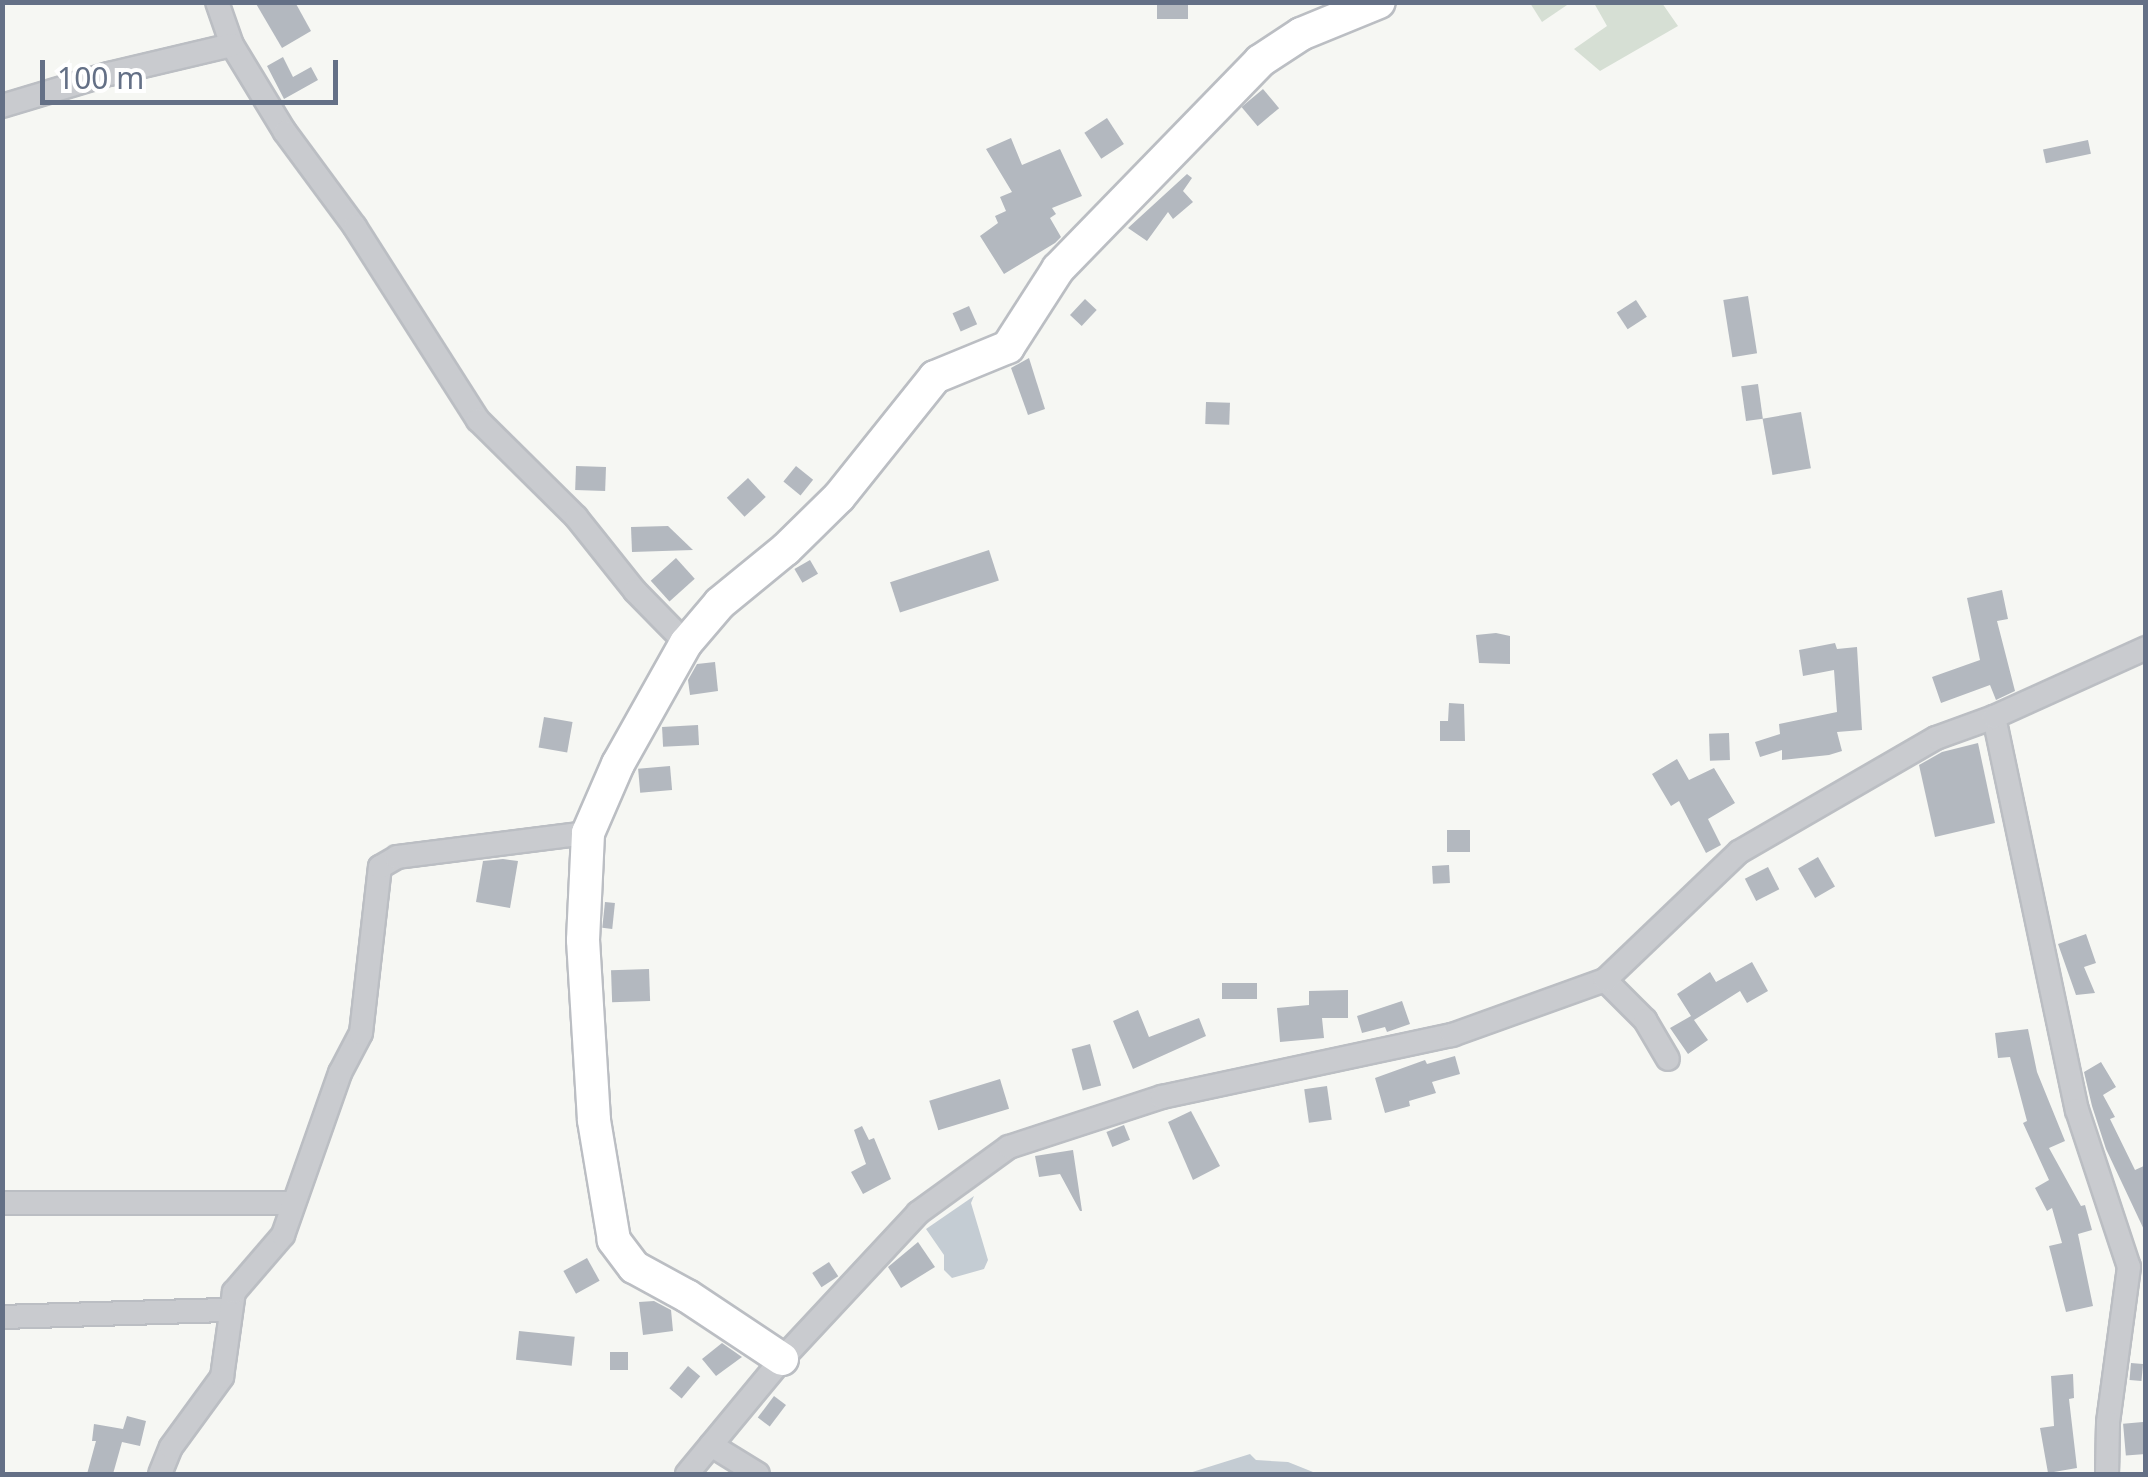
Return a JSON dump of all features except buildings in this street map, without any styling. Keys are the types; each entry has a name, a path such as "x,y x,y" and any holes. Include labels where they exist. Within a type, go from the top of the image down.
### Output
{"street":[{"path":"217,2 232,45 478,420 576,517 636,591 686,643"},
{"path":"782,1360 687,1296 634,1267 614,1240 594,1120 585,1018 588,833 618,764 686,643 720,603 786,549 838,496 935,377 1008,347 1058,269 1260,61 1301,34 1379,2"},
{"path":"2,106 232,45"},
{"path":"687,1474 782,1360 918,1213 1009,1147 1162,1098 1452,1035 1605,980 1738,852 1936,738 1994,718 2146,648"},
{"path":"1994,718 2077,1110 2129,1267 2108,1423 2107,1474"},
{"path":"160,1474 171,1447 222,1377 231,1310 241,1279 283,1235 340,1073 362,1033 380,867 386,860 588,833"},
{"path":"1605,980 1645,1020 1668,1059"},
{"path":"2,1202 292,1203"},
{"path":"2,1318 231,1310"},
{"path":"711,1446 758,1474"}],"shaded area":[{"path":"1530,3 1570,3 1542,22"},
{"path":"1594,3 1662,3 1678,26 1600,71 1574,49 1607,26"},
{"path":"974,1196 971,1203 988,1260 984,1269 952,1278 944,1270 944,1255 926,1229"},
{"path":"1250,1454 1256,1460 1288,1462 1318,1474 1186,1474"}]}
